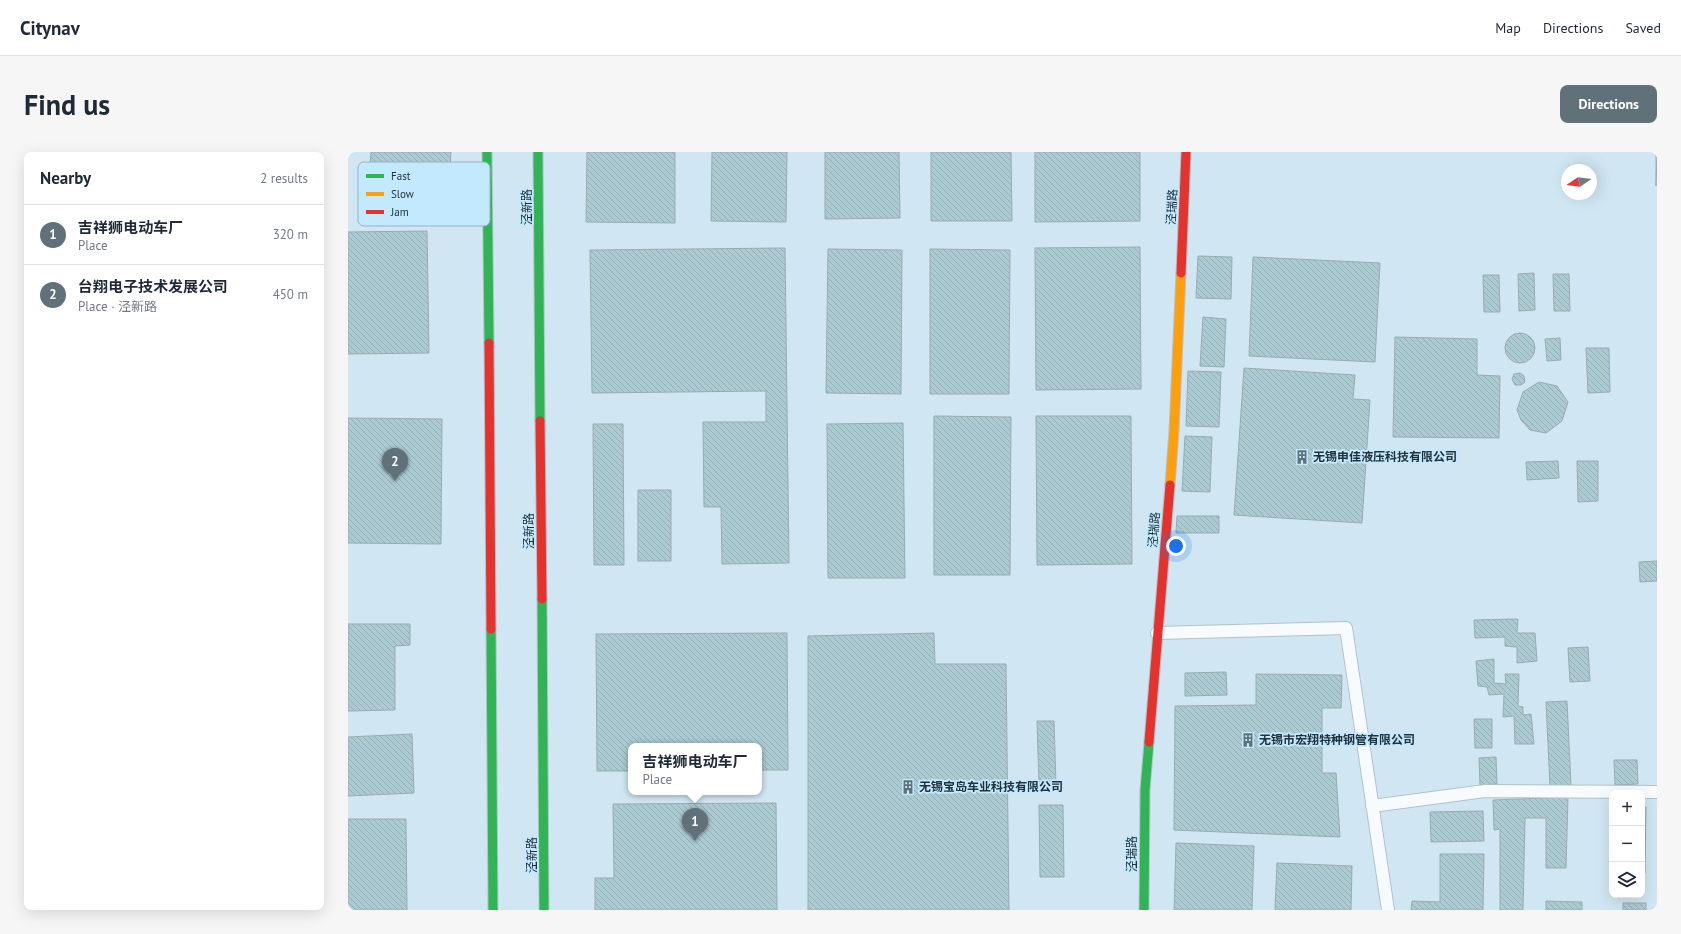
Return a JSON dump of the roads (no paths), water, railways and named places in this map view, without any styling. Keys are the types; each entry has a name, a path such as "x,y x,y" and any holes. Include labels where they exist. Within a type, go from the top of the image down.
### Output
{"street":[{"path":"487,152 487,162"},
{"name":"泾新路","path":"538,152 544,910"},
{"name":"泾瑞路","path":"1144,910 1145,790 1174,431 1186,152"},
{"path":"488,226 493,910"},
{"path":"1157,633 1346,628 1388,910"},
{"path":"1372,806 1485,791 1657,792"}],"place":[{"name":"无锡申佳液压科技有限公司","path":"1302,457"},
{"name":"台翔电子技术发展公司","path":"395,481"},
{"name":"无锡市宏翔特种钢管有限公司","path":"1248,740"},
{"name":"无锡宝岛车业科技有限公司","path":"908,787"},
{"name":"吉祥狮电动车厂","path":"695,841"}]}
